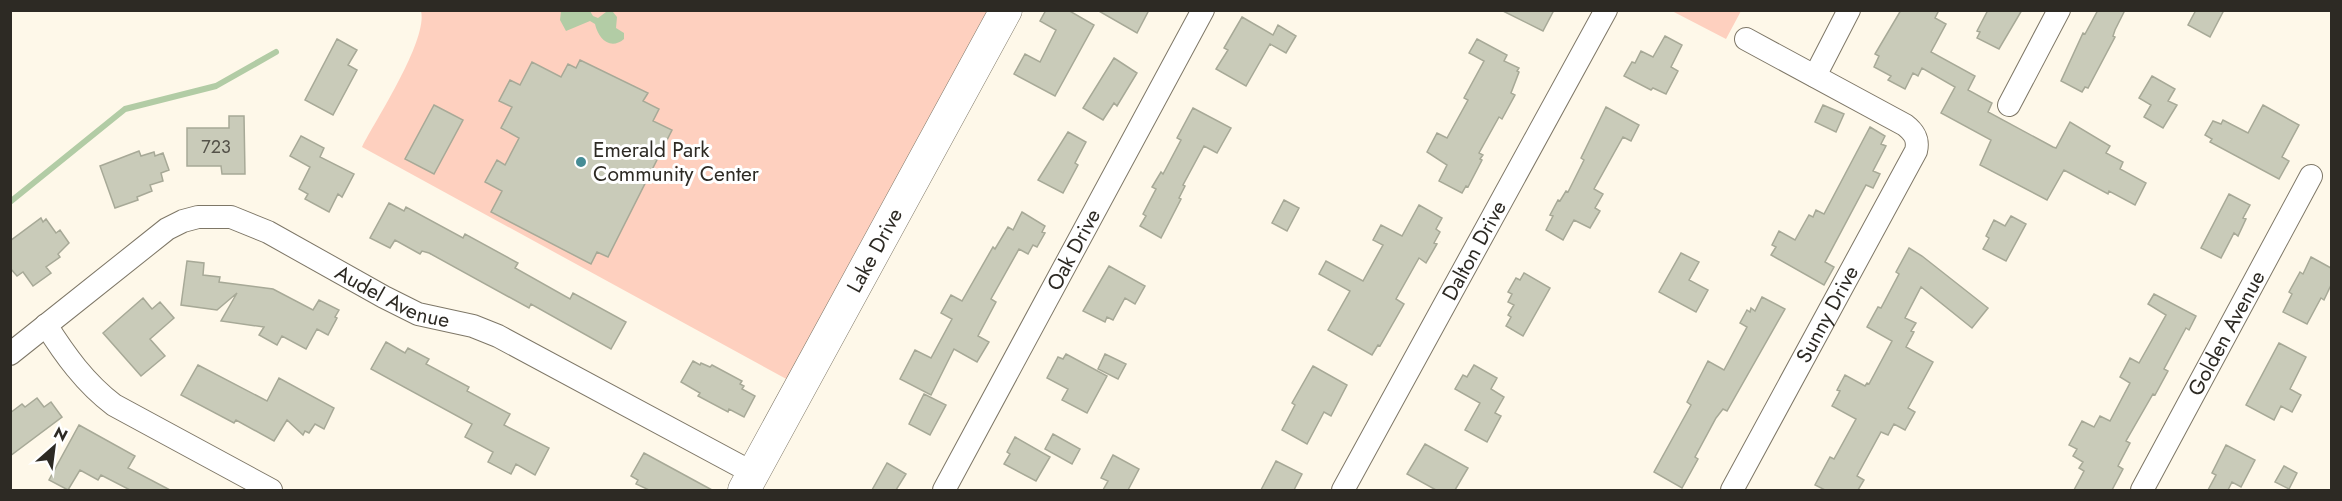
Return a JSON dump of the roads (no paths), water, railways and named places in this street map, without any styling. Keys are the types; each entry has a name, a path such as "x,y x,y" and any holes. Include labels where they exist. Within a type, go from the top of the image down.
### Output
{"street":[{"name":"Lake Drive","path":"749,482 1006,10"},
{"name":"Oak Drive","path":"944,490 1203,10"},
{"name":"Dalton Drive","path":"1343,490 1606,10"},
{"path":"1746,39 1815,76 1849,10"},
{"path":"2009,105 2059,10"},
{"name":"Sunny Drive","path":"1732,490 1916,151 1916,137 1905,125 1815,76"},
{"name":"Golden Avenue","path":"2142,490 2311,176"},
{"name":"Audel Avenue","path":"10,354 167,229 198,217 231,217 268,232 418,314 473,326 498,336 749,482"},
{"path":"46,325 77,369 102,396 114,405 271,490"}],"waterway":[{"path":"10,202 125,109 216,86 276,52"}],"place":[{"name":"Emerald Park Community Center","path":"581,162"}]}
